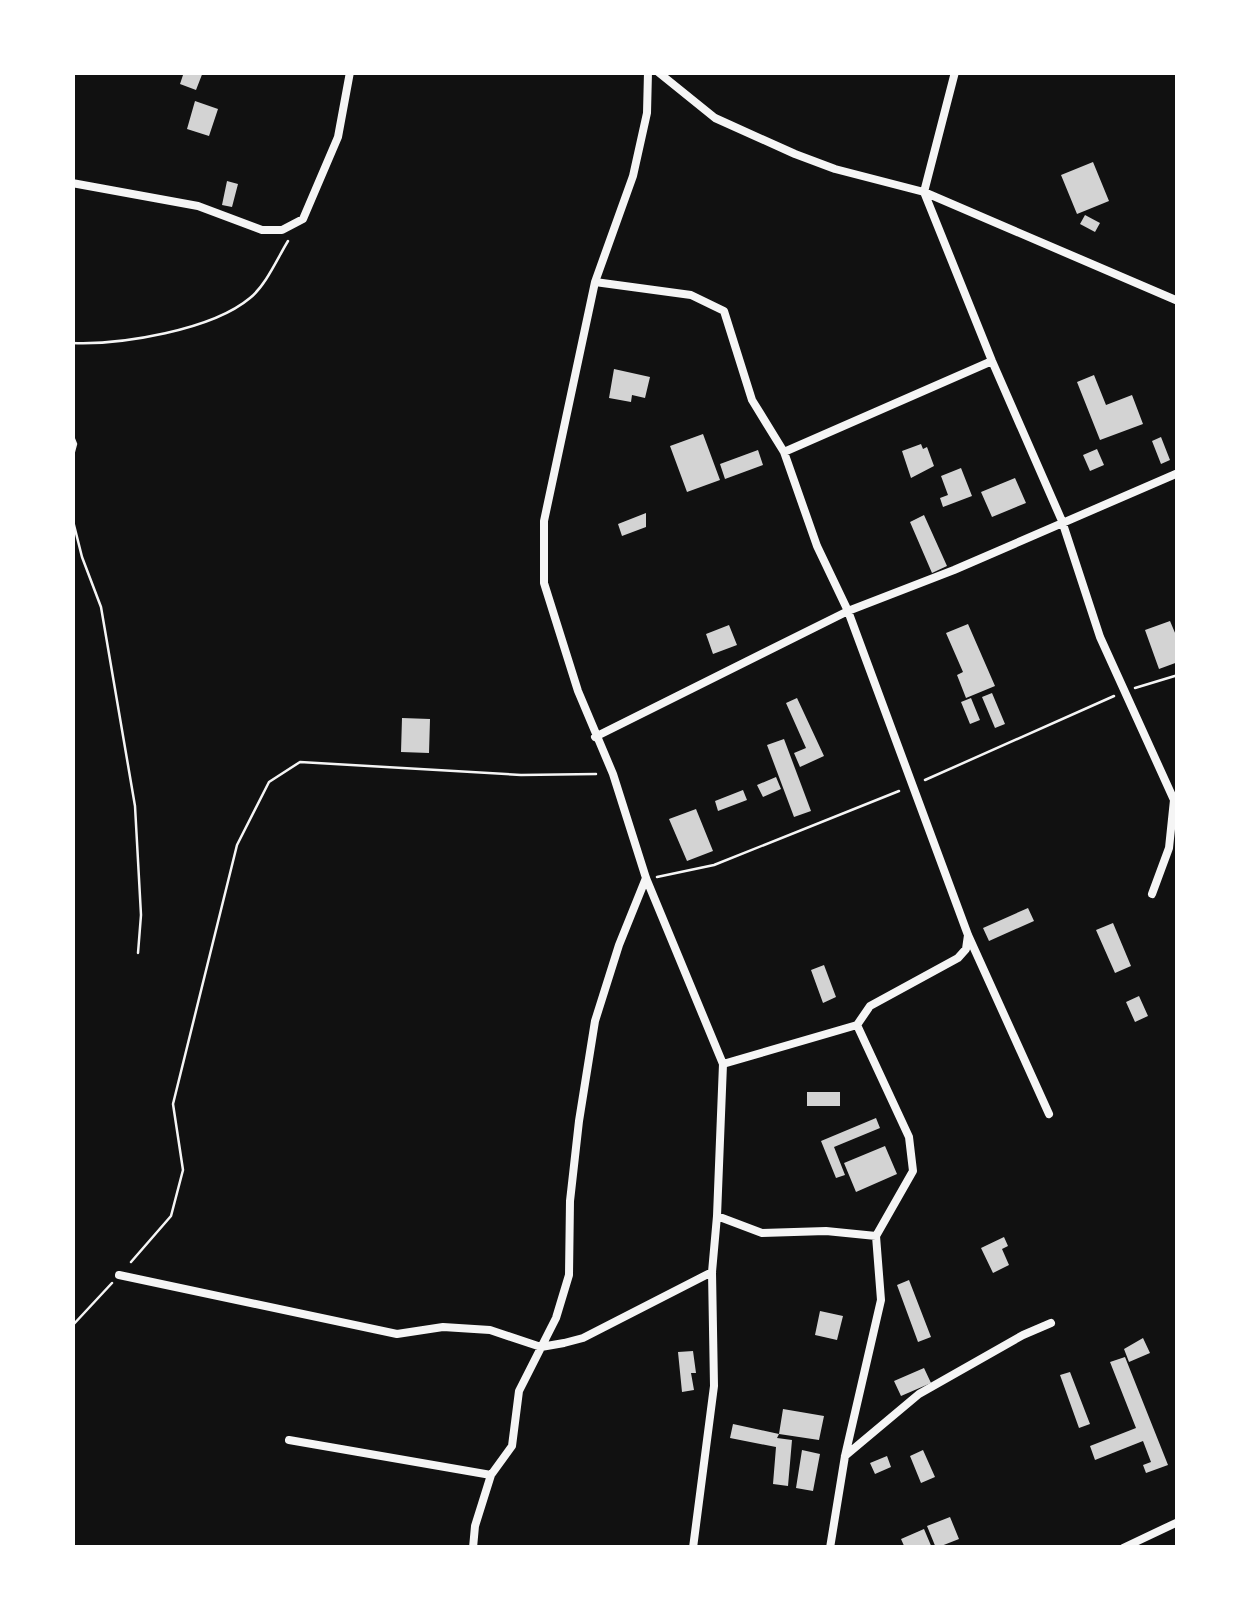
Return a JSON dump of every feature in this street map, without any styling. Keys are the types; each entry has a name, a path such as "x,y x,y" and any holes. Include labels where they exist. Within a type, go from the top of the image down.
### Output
{"street":[{"path":"72,183 198,206 262,230 282,230 303,218 338,137 350,72"},
{"path":"648,72 647,114 634,176 595,282 548,502 544,583 646,878 723,1064 712,1272 714,1386 693,1548"},
{"path":"658,72 716,118 731,125 835,168 924,192 1178,302"},
{"path":"955,72 924,192 1062,521 1100,637 1174,800 1169,848 1152,894"},
{"path":"595,282 691,295 724,311 752,400 784,452 817,546 848,611 968,936 1049,1114"},
{"path":"784,452 992,361"},
{"path":"596,737 848,611 1178,474"},
{"path":"473,1548 475,1526 491,1475 512,1446 519,1392 556,1318 569,1275 570,1201 578,1121 595,1021 646,878"},
{"path":"723,1064 857,1024 870,1006 958,958 966,949 968,936"},
{"path":"830,1548 844,1456 881,1300 876,1236 913,1172 909,1137 857,1024"},
{"path":"717,1216 762,1233 876,1236"},
{"path":"119,1275 397,1334 443,1327 490,1330 541,1346 583,1338 712,1272"},
{"path":"844,1456 919,1394 1051,1323"},
{"path":"289,1440 491,1475"},
{"path":"1123,1548 1178,1522"}],"path":[{"path":"72,343 131,339 228,314 253,296 303,218"},
{"path":"72,434 76,444 72,459"},
{"path":"72,517 82,557 102,607 135,806 141,915 138,953"},
{"path":"72,1326 171,1216 184,1170 173,1104 237,845 270,782 300,762 521,774 613,774"}],"building":[{"path":"184,72 203,72 196,90 180,84"},
{"path":"195,101 218,109 209,136 187,129"},
{"path":"1093,162 1109,201 1077,214 1061,175"},
{"path":"227,181 238,184 232,207 222,205"},
{"path":"1085,215 1100,223 1095,232 1080,224"},
{"path":"614,369 650,377 645,398 632,395 631,402 609,398"},
{"path":"1094,375 1106,405 1132,395 1143,424 1100,440 1077,382"},
{"path":"703,434 720,480 687,492 670,446"},
{"path":"1161,437 1170,460 1161,464 1152,441"},
{"path":"921,444 923,449 927,447 934,466 911,478 902,451"},
{"path":"1097,449 1104,465 1090,471 1083,455"},
{"path":"758,450 763,465 725,479 720,464"},
{"path":"961,468 972,496 943,507 940,498 948,495 941,476"},
{"path":"1015,478 1026,503 992,517 981,492"},
{"path":"646,513 646,527 622,536 618,524"},
{"path":"924,515 947,566 932,573 910,522"},
{"path":"1170,621 1178,640 1178,662 1159,669 1145,630"},
{"path":"968,624 995,686 966,698 957,675 963,672 946,633"},
{"path":"729,625 737,645 713,654 706,634"},
{"path":"992,693 1005,724 995,728 982,697"},
{"path":"797,698 824,756 800,767 794,753 806,748 786,703"},
{"path":"971,698 980,720 970,724 961,702"},
{"path":"402,718 430,719 429,753 401,752"},
{"path":"784,739 811,811 794,817 767,745"},
{"path":"776,777 781,789 763,797 757,785"},
{"path":"743,790 747,800 718,811 715,801"},
{"path":"696,809 713,851 687,861 669,819"},
{"path":"1028,908 1034,921 989,941 983,928"},
{"path":"1113,923 1131,966 1115,973 1096,930"},
{"path":"824,965 836,997 823,1003 811,970"},
{"path":"1139,996 1148,1016 1135,1022 1126,1002"},
{"path":"807,1092 840,1092 840,1106 807,1106"},
{"path":"876,1118 880,1128 834,1147 845,1175 836,1178 821,1141"},
{"path":"885,1146 897,1174 856,1192 844,1163"},
{"path":"1004,1237 1008,1246 1002,1249 1009,1265 993,1273 981,1248"},
{"path":"909,1280 931,1337 918,1342 897,1285"},
{"path":"820,1311 843,1316 837,1340 815,1335"},
{"path":"1143,1338 1150,1353 1129,1362 1124,1349"},
{"path":"693,1351 694,1390 682,1392 678,1352"},
{"path":"1125,1357 1168,1465 1146,1473 1143,1465 1151,1462 1143,1441 1095,1460 1090,1446 1136,1428 1110,1362"},
{"path":"924,1368 931,1383 901,1396 894,1381"},
{"path":"1070,1372 1090,1424 1079,1428 1060,1375"},
{"path":"783,1409 824,1416 819,1440 779,1434"},
{"path":"733,1424 779,1434 777,1438 792,1440 788,1486 773,1484 776,1447 730,1438"},
{"path":"802,1450 820,1454 813,1491 796,1488"},
{"path":"923,1450 935,1477 921,1483 910,1456"},
{"path":"887,1456 891,1467 875,1474 870,1463"},
{"path":"950,1517 959,1539 936,1548 927,1526"},
{"path":"924,1529 932,1548 905,1548 901,1539"}]}
